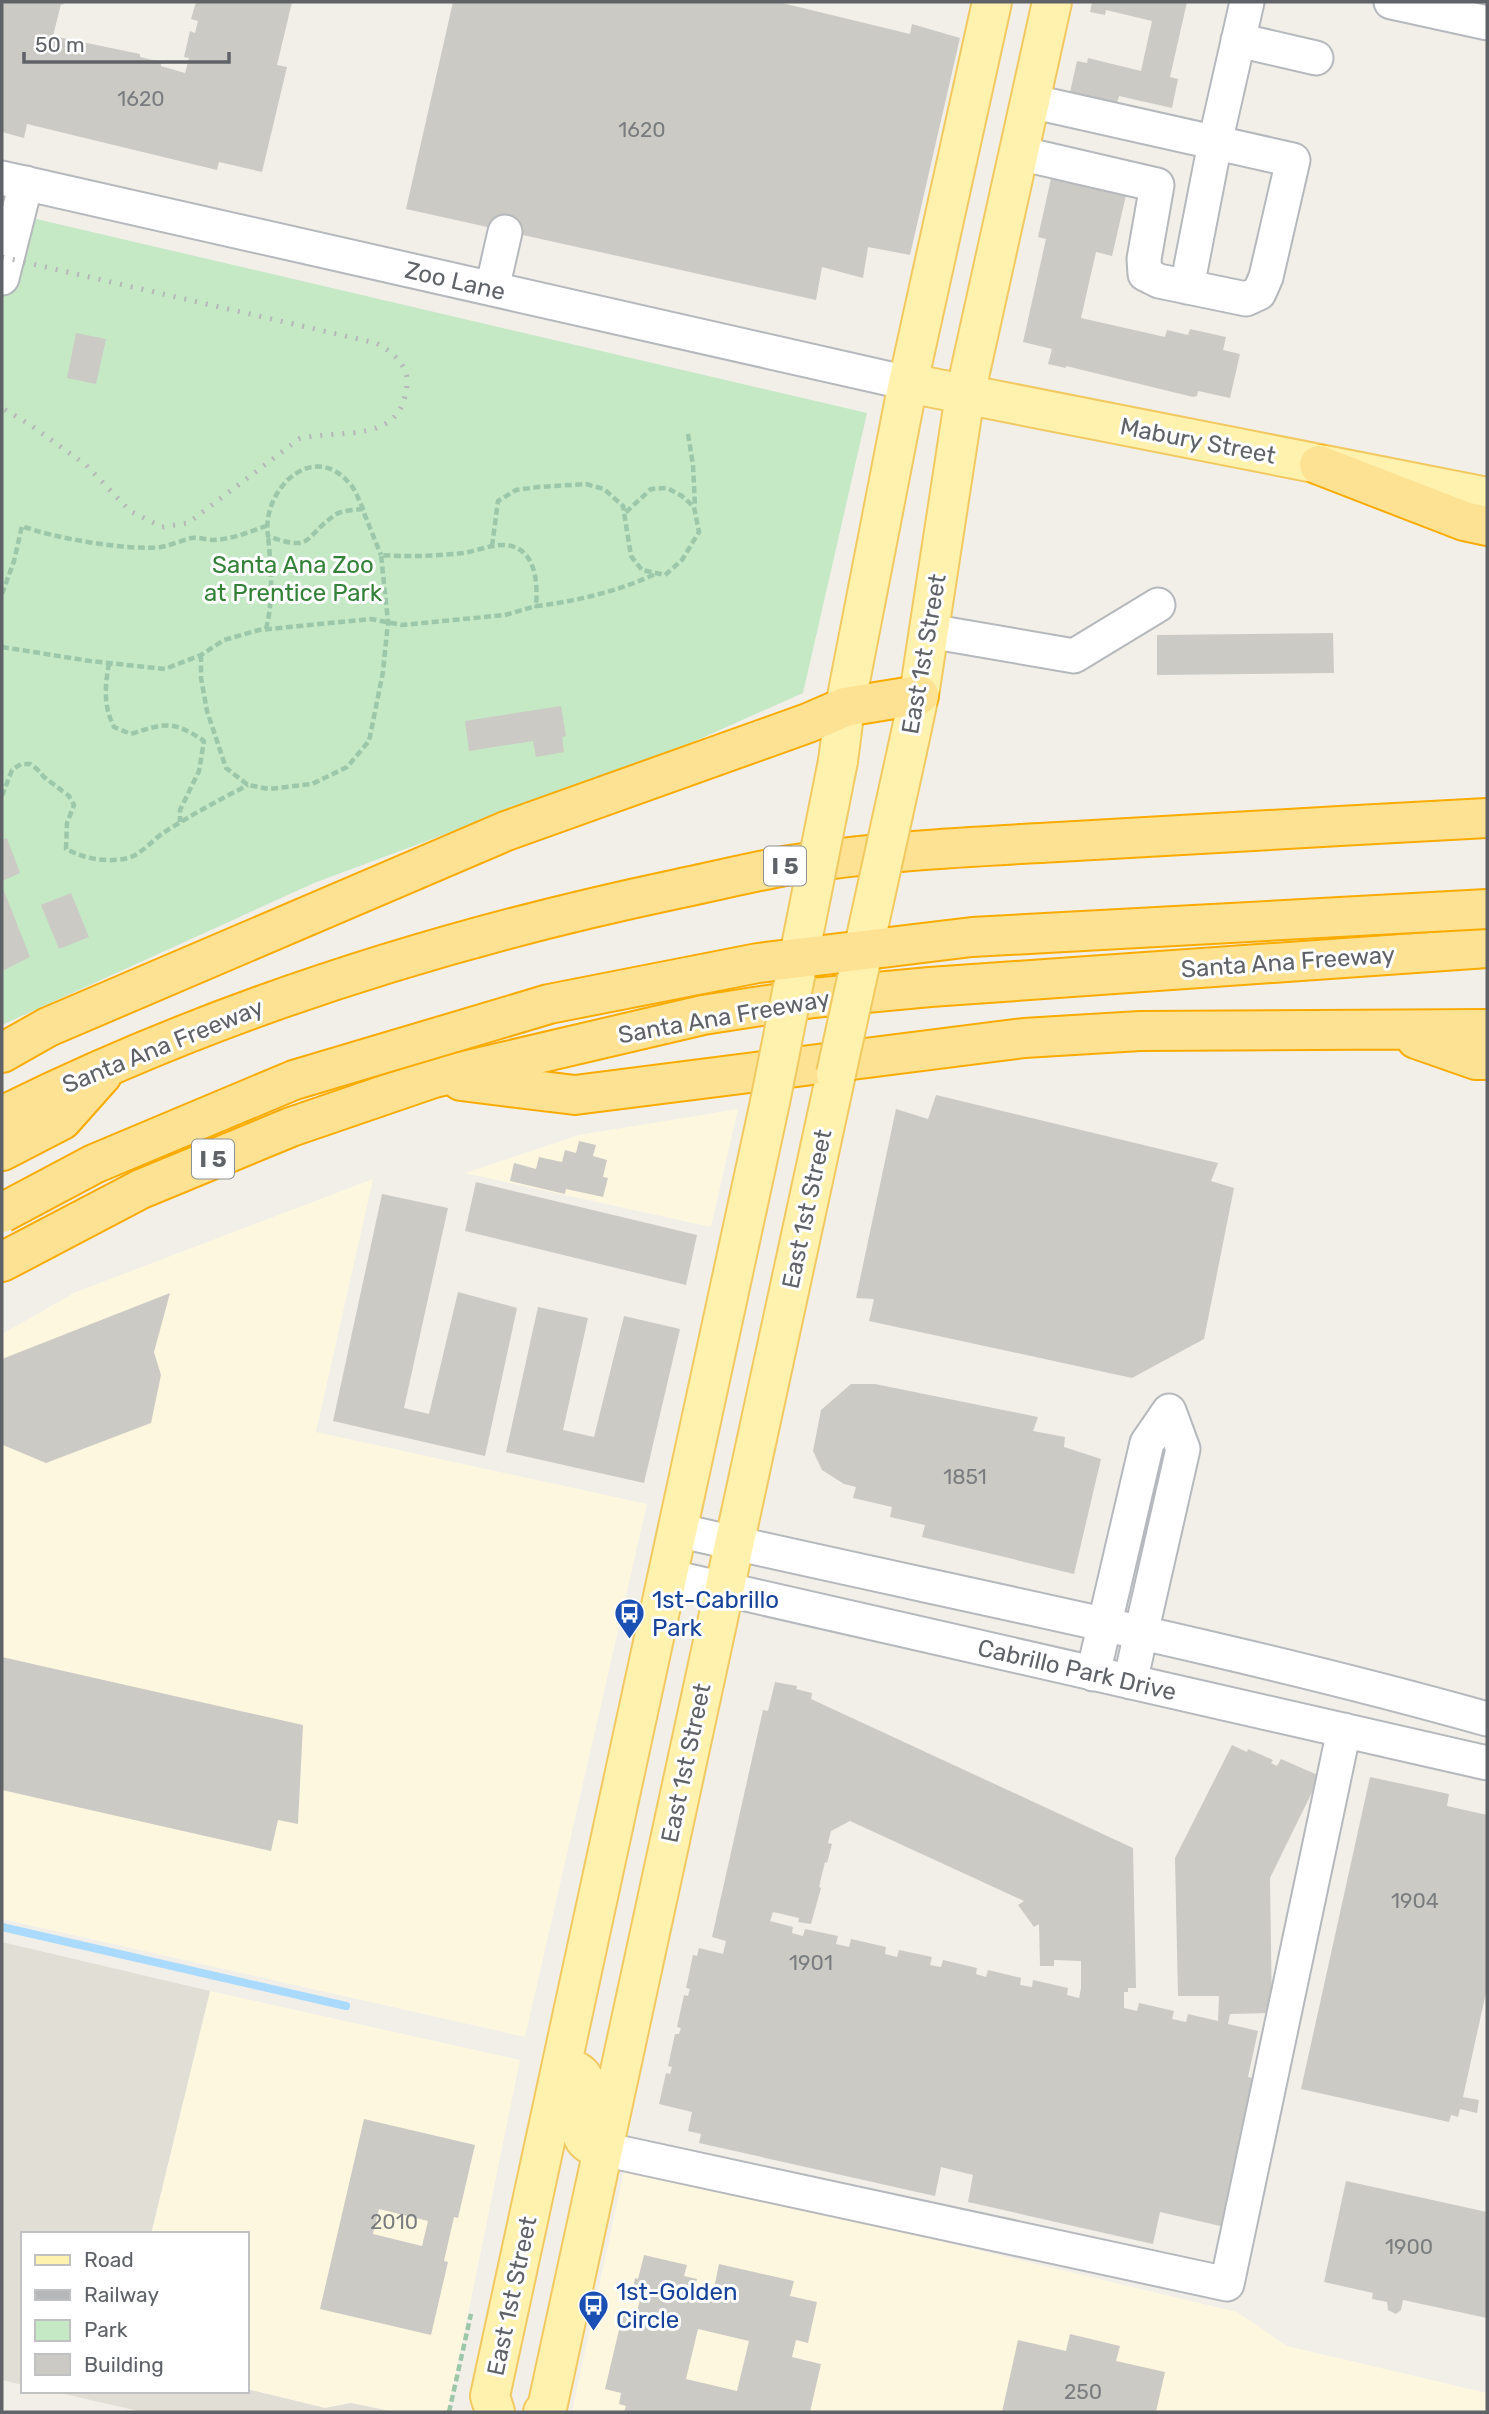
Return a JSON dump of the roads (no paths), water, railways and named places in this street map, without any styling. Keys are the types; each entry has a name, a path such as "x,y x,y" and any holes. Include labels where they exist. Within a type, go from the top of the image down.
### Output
{"highway":[{"path":"1319,465 1464,521 1487,526"},
{"path":"2,1053 48,1027 506,831 808,723 845,707 919,695"},
{"name":"Santa Ana Freeway","path":"2,1116 110,1065 284,997 569,912 789,866 867,855 957,848 1487,818"},
{"path":"2,1184 82,1143 286,1057 545,984 755,937 978,914 1487,883"},
{"path":"2,1213 94,1164 294,1080 549,1004 758,963 972,937 1487,909"},
{"name":"Santa Ana Freeway","path":"2,1262 141,1189 291,1127 434,1078 703,1015 813,998 1487,948"},
{"path":"434,1078 575,1095 1024,1038 1140,1031 1487,1029"},
{"path":"1390,1031 1476,1060 1487,1060"},
{"path":"2,1151 62,1120 110,1065"}],"main road":[{"name":"East 1st Street","path":"495,2412 490,2396 770,1102 838,761 845,707 908,383 992,2"},
{"name":"East 1st Street","path":"543,2412 547,2408 919,695 965,395 1052,2"},
{"name":"Mabury Street","path":"908,383 1487,497"},
{"path":"562,2066 584,2078 586,2088 580,2126 584,2139 592,2147 603,2149"}],"street":[{"path":"1187,287 1247,2"},
{"path":"1391,2 1487,23"},
{"path":"1238,40 1316,58"},
{"path":"1030,101 1293,160 1266,277 1259,293 1246,299 1159,281 1145,274 1144,259 1169,134"},
{"path":"1019,153 1157,185"},
{"name":"Zoo Lane","path":"14,181 908,383"},
{"path":"2,278 14,181"},
{"path":"492,289 505,232"},
{"path":"929,631 1073,656 1158,605"},
{"path":"1093,1674 1147,1443 1170,1410 1183,1449 1130,1682"},
{"name":"Cabrillo Park Drive","path":"677,1530 1141,1633 1388,1691 1487,1719"},
{"name":"Cabrillo Park Drive","path":"667,1576 1487,1763"},
{"path":"603,2149 1227,2284 1344,1730"}],"waterway":[{"path":"2,1927 346,2006"}],"railway":[{"path":"2,257 376,343 393,354 407,377 403,404 394,417 382,426 367,431 299,439 188,523 162,527 130,511 86,465 2,408"}],"place":[{"name":"1st-Cabrillo Park","path":"629,1641"},
{"name":"1st-Golden Circle","path":"593,2333"}],"park label":[{"name":"Santa Ana Zoo at Prentice Park","path":"293,579"}]}
